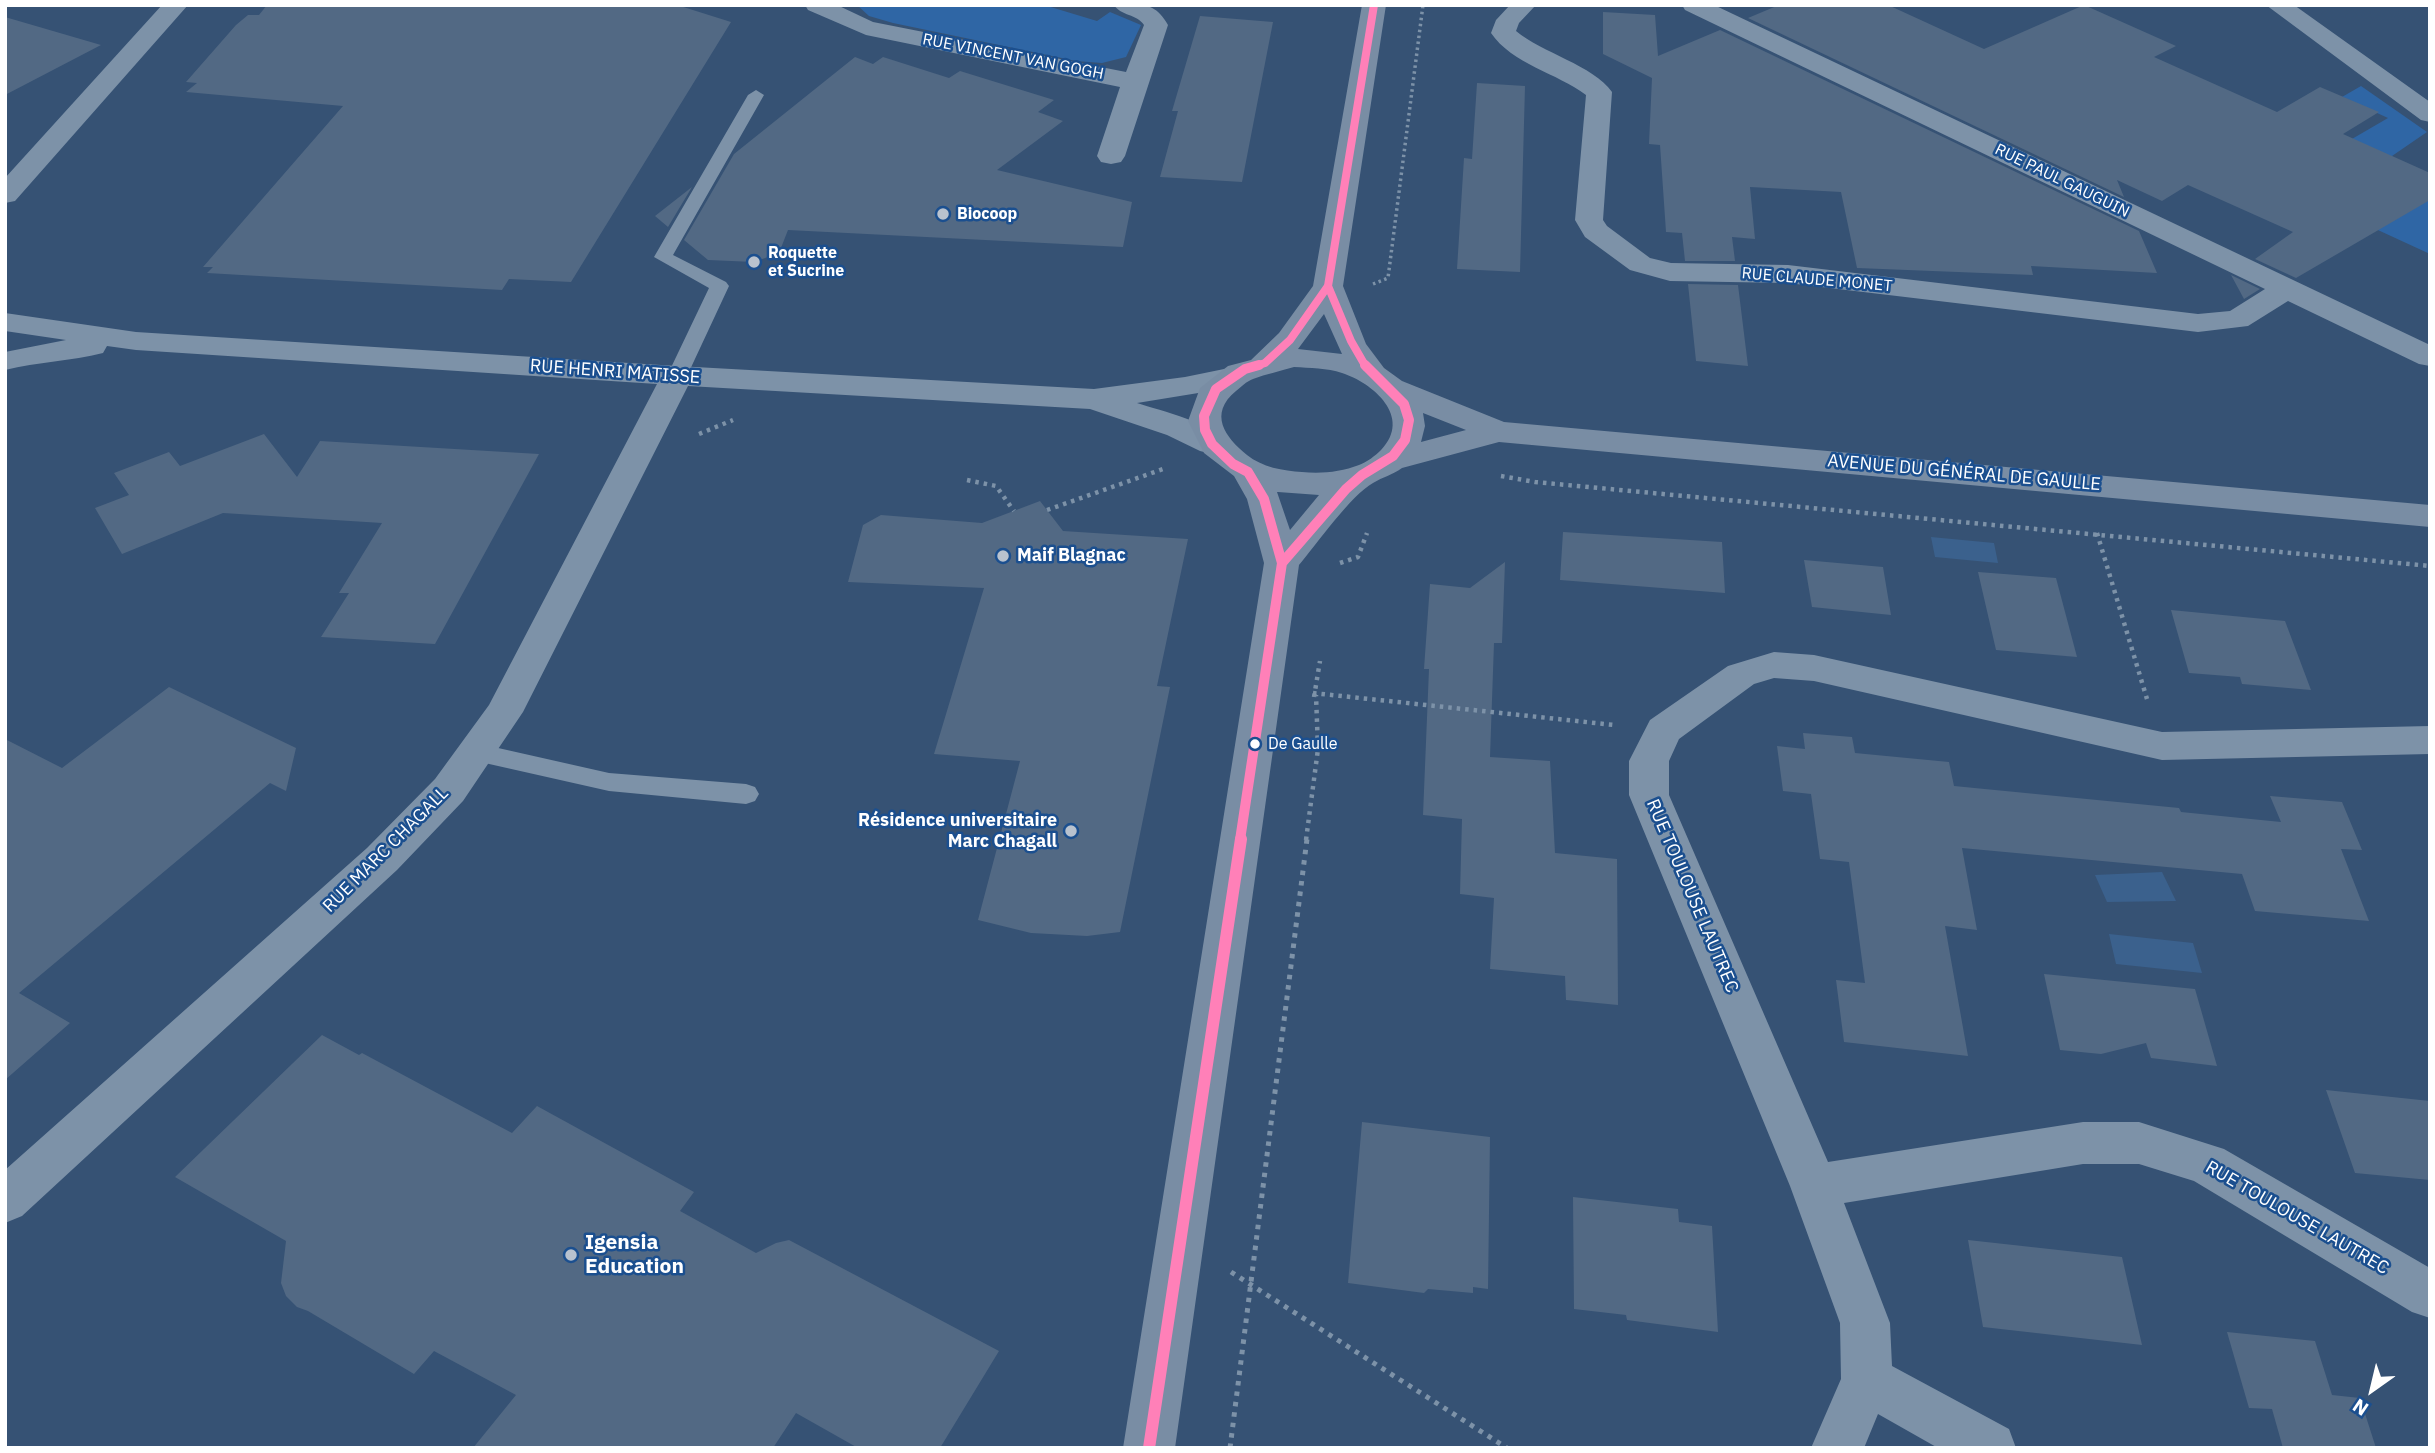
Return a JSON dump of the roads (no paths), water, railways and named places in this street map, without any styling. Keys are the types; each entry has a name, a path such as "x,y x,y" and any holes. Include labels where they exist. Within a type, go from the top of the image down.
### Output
{"main road":[{"path":"1265,363 1290,340 1328,286 1374,5"},
{"path":"1282,563 1332,502 1359,477 1390,460 1404,443 1410,425 1405,405 1351,345 1328,286"},
{"path":"1359,477 1333,483 1303,485 1274,481 1248,472 1233,464 1212,444 1205,423 1208,402 1216,389 1229,378 1265,363 1293,358 1321,359 1349,365 1382,381"},
{"name":"AVENUE DU GÉNÉRAL DE GAULLE","path":"1382,381 1499,432 2430,516"},
{"name":"AVENUE DU GÉNÉRAL DE GAULLE","path":"1390,460 1499,432"},
{"path":"1149,1448 1282,563 1264,499 1248,472"}],"street":[{"path":"5,195 176,5"},
{"name":"RUE VINCENT VAN GOGH","path":"817,5 866,28 1135,82"},
{"path":"1111,156 1156,25 1151,16 1126,5"},
{"name":"RUE CLAUDE MONET","path":"1524,5 1508,20 1503,33 1518,47 1588,83 1599,92 1589,220 1595,232 1640,264 1670,272 1788,274 2198,323 2237,320 2287,288"},
{"name":"RUE PAUL GAUGUIN","path":"1694,5 2430,357"},
{"path":"2278,5 2430,114"},
{"name":"RUE HENRI MATISSE","path":"5,321 136,341 677,376 1094,399 1185,387 1229,378"},
{"name":"RUE HENRI MATISSE","path":"5,361 33,354 136,341"},
{"name":"RUE MARC CHAGALL","path":"5,1201 383,859 449,790 504,712 677,376"},
{"name":"RUE HENRI MATISSE","path":"1094,399 1179,428 1212,444"},
{"name":"RUE TOULOUSE LAUTREC","path":"2430,740 2162,746 1814,668 1774,665 1741,675 1664,730 1649,761 1649,795 1814,1186 2083,1143 2139,1143 2207,1164 2430,1295"},
{"path":"1814,1186 1865,1323 1867,1380 1837,1448"},
{"path":"1867,1380 1990,1448"}],"lane":[{"path":"677,376 719,286 663,257 756,95"},
{"path":"476,751 609,782 746,794"}],"place":[{"name":"Biocoop","path":"943,214"},
{"name":"Roquette et Sucrine","path":"754,262"},
{"name":"Maif Blagnac","path":"1003,556"},
{"name":"De Gaulle","path":"1255,744"},
{"name":"Résidence universitaire Marc Chagall","path":"1071,831"},
{"name":"Igensia Education","path":"571,1255"}]}
